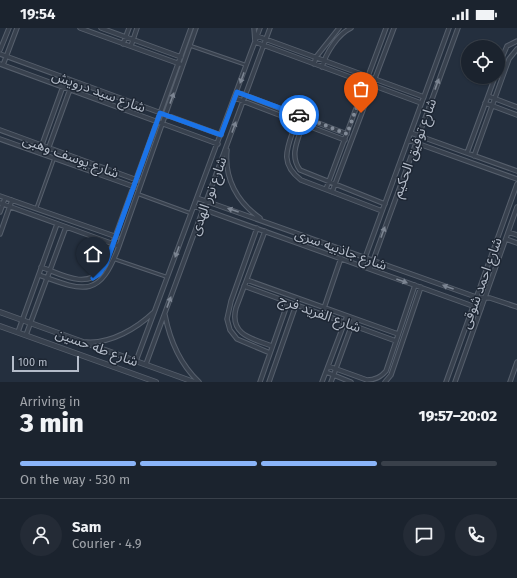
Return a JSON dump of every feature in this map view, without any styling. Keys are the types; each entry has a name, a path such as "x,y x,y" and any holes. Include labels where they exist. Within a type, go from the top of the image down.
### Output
{"street":[{"path":"0,50 9,28"},
{"path":"2,64 17,28"},
{"path":"80,28 184,65"},
{"path":"101,28 186,59"},
{"path":"124,44 129,28"},
{"path":"131,46 137,28"},
{"path":"41,267 81,281 93,278 103,270 114,244 191,28"},
{"path":"38,275 74,288 89,287 104,277 114,259 122,238 196,28"},
{"path":"254,28 255,42 421,103"},
{"name":"شارع نور الهدى","path":"136,361 260,28"},
{"name":"شارع نور الهدى","path":"146,364 270,28"},
{"path":"314,64 316,57 339,28"},
{"path":"322,67 324,60 342,34 351,28"},
{"path":"326,189 386,28"},
{"path":"332,192 394,28"},
{"name":"شارع توفيق الحكيم","path":"362,266 449,28"},
{"name":"شارع توفيق الحكيم","path":"370,269 458,28"},
{"path":"257,36 424,97"},
{"path":"505,51 507,46 517,41"},
{"path":"474,156 509,59 517,49"},
{"name":"شارع سيد درويش","path":"0,54 221,135"},
{"name":"شارع سيد درويش","path":"2,64 218,144"},
{"path":"39,153 66,78"},
{"path":"46,155 73,81"},
{"path":"467,153 492,84"},
{"path":"237,92 347,134"},
{"path":"488,96 517,107"},
{"path":"235,98 345,140"},
{"path":"485,104 517,115"},
{"path":"295,114 286,154 287,162 295,175 301,180 382,211"},
{"path":"303,124 293,154 294,160 300,170 385,204"},
{"name":"شارع يوسف وهبى","path":"0,130 142,181"},
{"path":"411,133 517,171"},
{"name":"شارع يوسف وهبى","path":"0,139 140,189"},
{"path":"408,140 517,179"},
{"path":"228,144 227,168 235,191 250,210 270,223"},
{"path":"287,162 294,160"},
{"name":"شارع احمد شوقى","path":"446,382 517,184"},
{"path":"0,196 122,238"},
{"path":"0,212 1,204 5,198"},
{"name":"شارع جاذبيه سرى","path":"197,198 476,297 517,307"},
{"path":"0,234 12,200"},
{"path":"1,204 119,246"},
{"name":"شارع جاذبيه سرى","path":"194,206 481,309"},
{"name":"شارع احمد شوقى","path":"456,382 517,207"},
{"path":"18,332 58,224"},
{"path":"26,335 66,227"},
{"path":"257,228 231,301 227,319 230,330 237,339 270,353"},
{"path":"265,231 236,308 235,319 236,325 243,335 272,346"},
{"path":"508,232 517,235"},
{"path":"506,239 517,243"},
{"path":"314,248 317,240"},
{"path":"324,308 341,258"},
{"name":"شارع الفريد فرج","path":"246,280 398,334"},
{"path":"328,366 362,379 373,380 383,375 396,341 414,285"},
{"name":"شارع الفريد فرج","path":"244,286 396,341"},
{"path":"385,382 391,375 396,363 421,287"},
{"path":"260,382 288,302"},
{"path":"269,382 296,305"},
{"name":"شارع طه حسين","path":"0,312 194,382"},
{"path":"78,340 94,341 120,335 138,325 155,312"},
{"path":"164,315 174,347 188,370 199,382"},
{"path":"322,382 346,316"},
{"path":"331,382 354,318"},
{"path":"227,319 235,319"},
{"name":"شارع طه حسين","path":"0,326 156,382"},
{"path":"389,361 396,363"},
{"path":"510,382 517,362"},
{"path":"326,372 351,382"}],"lane":[{"path":"190,46 247,65"},
{"path":"36,208 54,158"},
{"path":"138,194 192,213"},
{"path":"114,259 168,277"}],"way so far":[{"path":"299,115 347,134 368,76 374,79 361,113"}],"route":[{"path":"93,278 103,270 106,264 160,113 221,135 237,92 299,115"}]}
